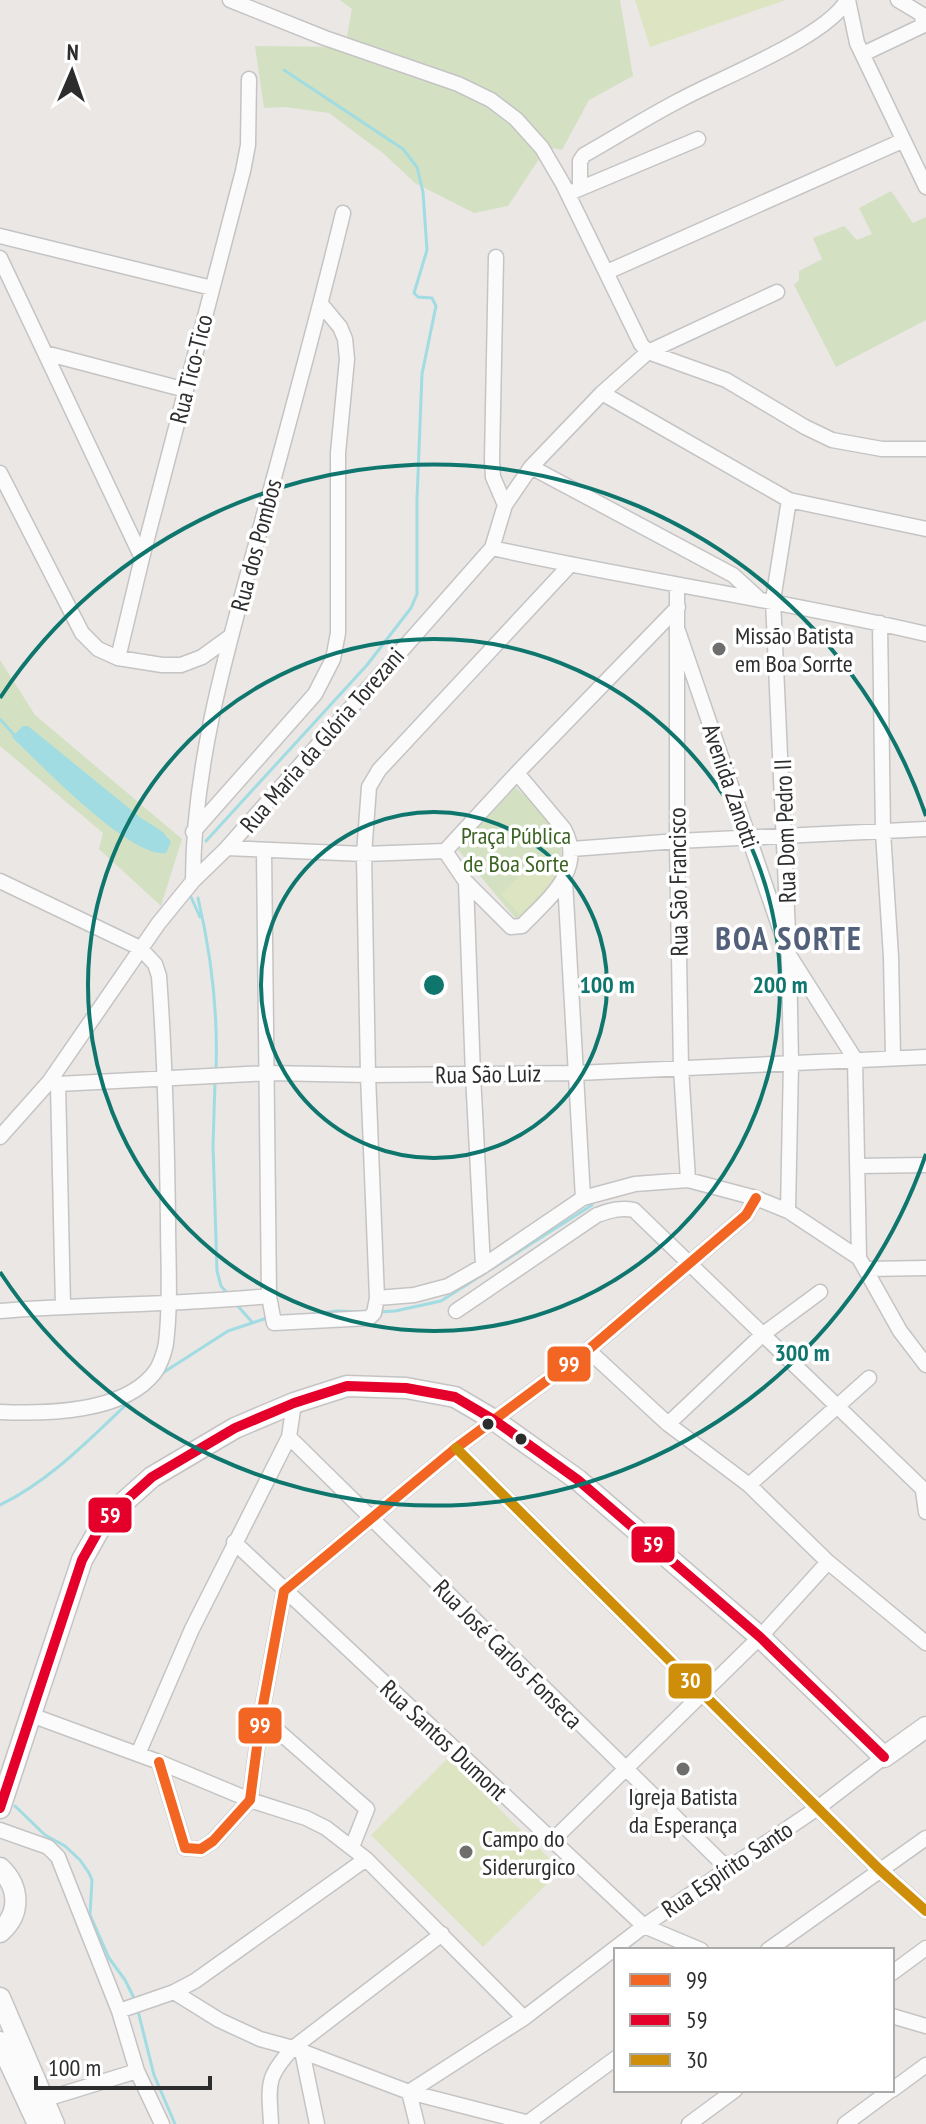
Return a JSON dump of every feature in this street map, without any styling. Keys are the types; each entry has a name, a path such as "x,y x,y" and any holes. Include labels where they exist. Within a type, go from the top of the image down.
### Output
{"street":[{"path":"230,0 325,38 458,84 491,100 527,130 574,191 607,272 641,344 648,352 726,380 832,440 882,449 926,449"},
{"path":"574,191 584,155 680,100 807,35 835,16 847,0"},
{"path":"847,0 863,54 926,187"},
{"path":"863,54 922,26 923,15 898,0"},
{"name":"Rua Tico-Tico","path":"118,658 248,145 249,79"},
{"path":"574,191 698,139"},
{"path":"607,272 902,141"},
{"name":"Rua dos Pombos","path":"193,881 193,832 198,789 231,636 343,213"},
{"path":"0,236 212,288"},
{"path":"496,257 492,460 493,477 505,505"},
{"path":"0,258 142,558"},
{"name":"Rua Maria da Glória Torezani","path":"0,1137 54,1083 140,948 193,881 227,848 492,548 505,505 531,467 602,393 648,352 777,292"},
{"path":"193,832 315,694 333,659 338,633 338,453 347,359 340,327 321,304"},
{"path":"45,353 186,390"},
{"path":"602,393 789,500 926,529"},
{"path":"531,467 733,575 757,597"},
{"path":"0,473 82,633 98,649 118,658 181,665 202,657 231,636"},
{"name":"Rua Dom Pedro II","path":"788,1211 791,1063 789,955 786,835 773,600 789,500"},
{"path":"492,548 677,585 773,600 926,634"},
{"path":"375,1306 364,854 369,787 379,770 570,565"},
{"name":"Rua São Francisco","path":"677,585 681,1068 688,1180"},
{"path":"227,848 364,854 445,851 678,607"},
{"path":"880,623 883,832 893,1056"},
{"name":"Avenida Zanotti","path":"678,631 789,955 855,1059"},
{"path":"517,773 564,829 572,849 565,881 583,1198"},
{"path":"572,849 926,829"},
{"path":"264,850 269,1296 274,1323 375,1306 448,1286 583,1198 635,1184 688,1180 756,1198 788,1211 863,1264 900,1331 926,1365"},
{"path":"445,851 466,882 511,927 522,926 565,881"},
{"path":"0,881 140,948 155,964 159,976 167,1077 168,1304 166,1347 155,1372 130,1392 89,1408 0,1412"},
{"path":"466,882 483,1266"},
{"name":"Rua São Luiz","path":"54,1083 268,1073 577,1073 893,1056 926,1057"},
{"path":"855,1059 863,1264"},
{"path":"54,1083 63,1306"},
{"path":"858,1166 926,1165"},
{"path":"159,1762 185,1848 201,1849 213,1841 250,1800 261,1716 284,1591 456,1448 588,1350 746,1215 756,1198"},
{"path":"456,1311 597,1215 626,1208 640,1215 925,1491 926,1512"},
{"path":"863,1264 926,1268"},
{"path":"668,1424 762,1335 820,1292"},
{"path":"0,1311 269,1296"},
{"path":"588,1350 668,1424 749,1485 828,1562 926,1643"},
{"path":"749,1485 869,1378"},
{"path":"0,1808 82,1560 105,1519 152,1477 235,1428 294,1403 347,1386 406,1388 455,1397 494,1420 578,1480 760,1637 884,1757"},
{"path":"138,1754 192,1629 289,1437 294,1403"},
{"name":"Rua José Carlos Fonseca","path":"289,1437 728,1869"},
{"path":"456,1448 879,1869 926,1911"},
{"name":"Rua Santos Dumont","path":"234,1542 644,1926 696,1948"},
{"path":"553,1840 760,1637 828,1562"},
{"path":"31,1715 326,1828 366,1859 524,2018"},
{"path":"261,1716 367,1809 352,1847"},
{"name":"Rua Espírito Santo","path":"615,1948 819,1807 926,1727"},
{"path":"0,1830 48,1847 58,1857 124,2009 137,2071 162,2124"},
{"path":"771,1948 926,1838"},
{"path":"0,1852 4,1872 16,1893 16,1910 4,1929 0,1947"},
{"path":"124,2009 174,1992 195,1981 366,1859"},
{"path":"271,2124 271,2075 297,2049 442,1934"},
{"path":"894,1972 926,1948"},
{"name":"Rua Espírito Santo","path":"409,2092 524,2018 614,1949"},
{"path":"174,1992 219,2020 260,2039 297,2049 409,2092 528,2123 614,2059"},
{"path":"0,1998 54,2124"},
{"path":"894,2017 926,2026"},
{"path":"0,2042 38,2124"},
{"path":"297,2049 317,2124"},
{"path":"894,2089 926,2065"},
{"path":"43,2100 137,2071"},
{"path":"409,2092 417,2124"},
{"path":"689,2124 732,2092"},
{"path":"845,2124 889,2092"}],"green space":[{"path":"340,0 620,0 633,76 589,100 562,150 547,147 508,206 474,213 415,183 384,154 329,113 285,107 264,108 255,46 345,47 352,9"},
{"path":"635,0 786,0 650,47"},
{"path":"891,191 913,223 926,217 926,320 836,367 794,285 799,280 799,271 822,259 813,238 844,226 857,240 872,234 859,208"},
{"path":"0,660 35,715 182,839 161,906 99,849 103,833 0,746"},
{"name":"Praça Pública de Boa Sorte","path":"513,785 559,827 563,873 517,920 455,846"},
{"path":"539,857 557,876 520,915 501,894"},
{"name":"Campo do Siderurgico","path":"448,1758 561,1870 483,1947 371,1835"}],"water":[{"path":"23,726 28,726 141,818 163,832 171,842 166,853 150,851 131,841 63,787 12,737"}],"waterway":[{"path":"206,841 367,665 411,608 417,594 422,374 436,306 432,298 418,297 414,293 427,250 423,192 417,167 403,149 284,70"},
{"path":"0,719 16,737"},
{"path":"191,897 200,917"},
{"path":"198,898 213,984 216,1070"},
{"path":"215,1082 213,1146 217,1271 221,1286 229,1295"},
{"path":"378,1312 441,1301 592,1205"},
{"path":"236,1304 252,1322"},
{"path":"306,1315 362,1312"},
{"path":"161,1374 228,1331 267,1318"},
{"path":"0,1505 53,1471 131,1400"},
{"path":"15,1806 45,1835 65,1846 89,1873 92,1880 90,1915 109,1958 135,2000"},
{"path":"138,2011 154,2075 175,2124"}],"transit line":[{"name":"99","path":"159,1762 185,1848 201,1849 213,1841 250,1800 261,1716 284,1591 456,1448 588,1350 746,1215 756,1198"},
{"name":"59","path":"0,1808 82,1560 105,1519 152,1477 235,1428 294,1403 347,1386 406,1388 455,1397 494,1420 578,1480 760,1637 884,1757"},
{"name":"30","path":"456,1448 879,1869 926,1911"}],"place":[{"name":"Missão Batista em Boa Sorrte","path":"719,649"},
{"name":"Igreja Batista da Esperança","path":"683,1769"},
{"name":"Campo do Siderurgico","path":"466,1852"}],"district":[{"name":"BOA SORTE","path":"789,938"}]}
